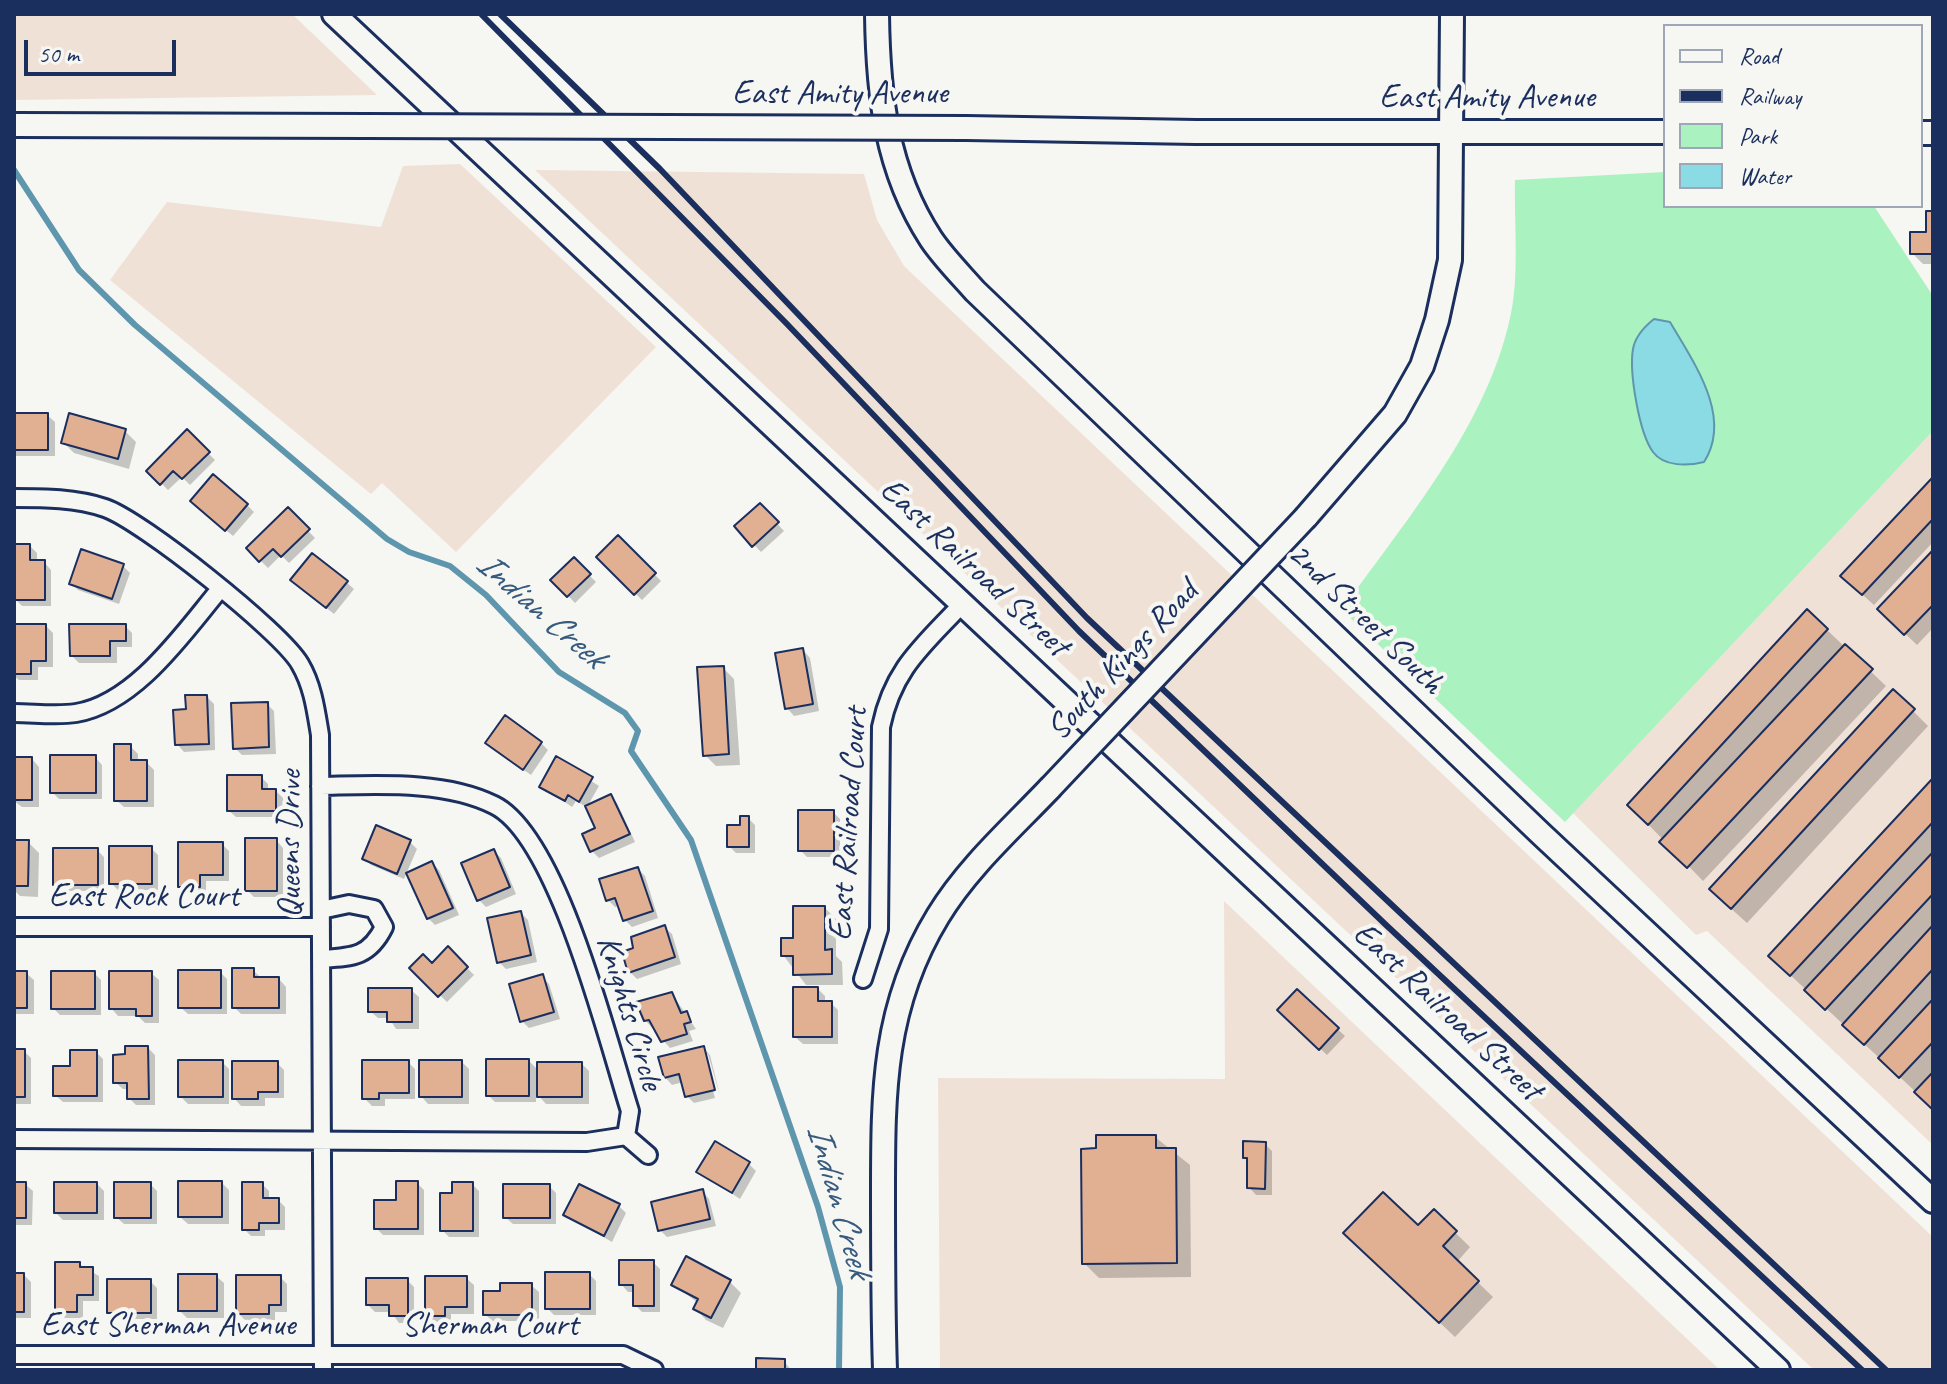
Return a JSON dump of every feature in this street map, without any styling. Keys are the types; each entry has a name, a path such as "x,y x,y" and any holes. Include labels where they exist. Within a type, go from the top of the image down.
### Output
{"street":[{"name":"East Railroad Street","path":"334,14 1778,1370"},
{"name":"2nd Street South","path":"877,14 880,98 887,138 903,186 931,240 975,291 1540,833 1933,1201"},
{"name":"South Kings Road","path":"885,1370 885,1070 894,1017 914,961 939,915 974,869 1306,517 1395,414 1422,366 1450,260 1452,14"},
{"name":"East Amity Avenue","path":"14,125 1663,132"},
{"name":"Queens Drive","path":"14,498 72,500 107,508 141,527 274,632 300,663 313,696 320,735 323,1363"},
{"path":"14,713 78,713 116,696 144,678 220,589"},
{"name":"East Railroad Court","path":"863,979 879,929 881,727 887,696 901,670 963,603"},
{"name":"Knights Circle","path":"14,1139 587,1142 626,1136 630,1111 562,900 519,823 495,805 452,791 369,785 320,786"},
{"path":"321,918 349,904 374,909 384,927 375,946 351,957 321,959"},
{"name":"East Rock Court","path":"14,927 321,918"},
{"path":"626,1136 648,1155"},
{"name":"East Sherman Avenue","path":"14,1355 323,1363"},
{"name":"Sherman Court","path":"323,1363 623,1355 654,1370"}],"shaded area":[{"path":"14,14 292,14 377,95 14,100"},
{"path":"460,164 656,347 456,552 382,483 371,494 110,280 167,202 381,227 403,166"},
{"path":"535,170 864,174 877,220 904,266 1933,1237 1933,1370 1814,1370"},
{"path":"1933,431 1933,1145 1707,931 1696,935 1573,813"},
{"path":"1224,901 1720,1370 940,1370 938,1078 1225,1079"}],"green space":[{"path":"1663,172 1663,208 1875,208 1933,296 1933,431 1565,822 1342,610 1444,467 1486,390 1512,308 1516,261 1515,180"}],"water":[{"path":"1654,319 1670,322 1707,390 1714,427 1712,445 1704,462 1684,465 1663,460 1653,452 1643,431 1632,359 1640,332"}],"building":[{"path":"1926,211 1933,211 1933,254 1910,254 1910,232 1926,232"},
{"path":"14,413 48,413 48,450 14,450"},
{"path":"69,413 126,429 118,459 61,443"},
{"path":"187,429 210,452 182,479 173,471 160,485 146,471"},
{"path":"213,474 248,504 225,531 190,501"},
{"path":"1933,477 1933,519 1862,595 1840,576"},
{"path":"760,503 779,522 752,547 734,526"},
{"path":"288,507 310,529 281,557 273,549 259,562 246,548"},
{"path":"618,535 656,573 634,595 596,557"},
{"path":"14,544 30,544 30,560 45,560 45,600 14,600"},
{"path":"81,549 124,564 112,599 69,584"},
{"path":"1933,550 1933,605 1904,635 1877,609"},
{"path":"312,553 348,581 326,608 290,580"},
{"path":"574,557 591,574 567,597 550,580"},
{"path":"1807,609 1828,629 1648,825 1627,805"},
{"path":"14,624 46,624 46,661 31,661 31,674 14,674"},
{"path":"69,624 126,624 126,641 110,641 110,656 70,656"},
{"path":"1845,644 1873,669 1687,868 1659,842"},
{"path":"803,648 813,704 785,709 775,653"},
{"path":"724,666 729,754 703,756 697,667"},
{"path":"1893,689 1915,709 1731,909 1709,889"},
{"path":"185,695 207,695 209,744 175,745 173,710 186,709"},
{"path":"268,702 269,747 233,749 231,703"},
{"path":"505,715 542,742 523,770 485,743"},
{"path":"114,744 131,744 131,760 147,760 147,801 114,801"},
{"path":"50,755 96,755 96,793 50,793"},
{"path":"556,756 593,777 579,802 568,795 565,801 539,787"},
{"path":"14,757 32,757 32,800 14,800"},
{"path":"227,775 262,775 262,789 276,789 276,811 227,811"},
{"path":"1933,778 1933,822 1790,976 1768,956"},
{"path":"611,794 630,834 590,852 582,834 595,828 585,806"},
{"path":"798,810 834,810 834,851 798,851"},
{"path":"740,816 749,816 749,847 727,847 727,825 740,825"},
{"path":"376,825 411,840 397,874 362,859"},
{"path":"245,838 277,838 277,891 245,891"},
{"path":"14,840 29,840 28,886 14,886"},
{"path":"178,842 223,842 223,875 200,875 200,887 178,887"},
{"path":"109,846 152,846 152,884 109,884"},
{"path":"53,848 98,848 98,885 53,885"},
{"path":"494,849 510,887 477,901 461,863"},
{"path":"1933,852 1933,894 1825,1010 1804,990"},
{"path":"432,861 453,908 427,919 406,873"},
{"path":"638,867 653,911 623,921 615,898 606,901 599,879"},
{"path":"793,906 825,906 825,950 832,949 832,974 793,975 793,956 781,956 781,938 793,938"},
{"path":"521,911 531,955 497,963 487,918"},
{"path":"665,925 675,957 628,973 622,952 633,948 631,937"},
{"path":"1933,925 1933,969 1864,1045 1842,1025"},
{"path":"448,946 468,967 438,997 409,968 423,954 432,963"},
{"path":"232,968 254,968 254,977 279,977 279,1008 232,1008"},
{"path":"178,970 221,970 221,1008 178,1008"},
{"path":"14,971 27,971 27,1008 14,1008"},
{"path":"51,971 95,971 95,1009 51,1009"},
{"path":"109,971 152,971 152,1016 136,1016 136,1009 109,1009"},
{"path":"543,974 554,1012 520,1022 509,984"},
{"path":"793,987 818,987 818,1001 832,1001 832,1037 793,1037"},
{"path":"368,988 412,988 412,1022 387,1022 387,1012 368,1012"},
{"path":"1297,989 1339,1028 1319,1050 1277,1010"},
{"path":"672,992 681,1013 687,1011 691,1022 684,1024 687,1034 661,1042 649,1020 644,1021 636,1002"},
{"path":"1933,999 1933,1042 1899,1078 1878,1058"},
{"path":"125,1046 148,1046 149,1099 127,1099 127,1083 113,1083 113,1055 125,1054"},
{"path":"704,1046 715,1090 685,1097 679,1074 664,1078 658,1057"},
{"path":"14,1049 25,1049 25,1097 14,1097"},
{"path":"70,1050 97,1050 97,1096 53,1096 53,1066 70,1066"},
{"path":"486,1059 529,1059 529,1096 486,1096"},
{"path":"178,1060 223,1060 223,1097 178,1097"},
{"path":"362,1060 409,1060 409,1093 379,1093 379,1099 362,1099"},
{"path":"419,1060 462,1060 462,1097 419,1097"},
{"path":"232,1061 278,1061 278,1092 258,1092 258,1099 232,1099"},
{"path":"537,1062 582,1062 582,1097 537,1097"},
{"path":"1933,1072 1933,1108 1932,1109 1914,1092"},
{"path":"1096,1135 1156,1135 1156,1148 1176,1148 1177,1263 1082,1264 1081,1149 1096,1148"},
{"path":"715,1141 750,1162 732,1193 696,1172"},
{"path":"1243,1141 1266,1142 1265,1189 1247,1188 1247,1158 1243,1158"},
{"path":"178,1181 222,1181 222,1217 178,1217"},
{"path":"396,1181 418,1181 418,1229 374,1229 374,1200 396,1200"},
{"path":"14,1182 26,1182 26,1218 14,1218"},
{"path":"54,1182 97,1182 97,1213 54,1213"},
{"path":"114,1182 151,1182 151,1218 114,1218"},
{"path":"242,1182 263,1182 263,1198 279,1198 279,1223 259,1223 259,1230 242,1230"},
{"path":"452,1182 473,1182 473,1231 440,1231 440,1193 452,1193"},
{"path":"503,1184 550,1184 550,1218 503,1218"},
{"path":"579,1184 620,1204 604,1236 563,1215"},
{"path":"703,1189 710,1219 658,1231 651,1202"},
{"path":"1383,1192 1418,1225 1434,1209 1457,1231 1443,1246 1479,1281 1439,1323 1343,1233"},
{"path":"686,1256 731,1280 711,1318 693,1309 698,1299 671,1285"},
{"path":"619,1260 654,1260 654,1306 633,1306 633,1285 619,1285"},
{"path":"55,1262 80,1262 80,1267 93,1267 93,1295 77,1295 77,1312 55,1312"},
{"path":"545,1272 590,1272 590,1309 545,1309"},
{"path":"14,1273 24,1273 24,1312 14,1312"},
{"path":"178,1274 217,1274 217,1311 178,1311"},
{"path":"236,1275 281,1275 281,1305 269,1305 269,1314 236,1314"},
{"path":"425,1276 467,1276 467,1307 445,1307 445,1316 425,1316"},
{"path":"366,1278 408,1278 408,1316 389,1316 389,1305 366,1305"},
{"path":"107,1279 151,1279 151,1313 107,1313"},
{"path":"500,1283 532,1283 532,1315 483,1315 483,1291 500,1291"},
{"path":"756,1358 785,1359 785,1370 756,1370"}],"waterway":[{"name":"Indian Creek","path":"14,170 79,270 135,325 387,539 409,552 450,566 486,595 559,672 625,713 638,731 631,751 691,840 818,1207 840,1287 839,1370"}],"railway":[{"path":"481,14 787,324 1079,631 1385,924 1862,1370"},
{"path":"500,14 660,169 1087,618 1886,1370"}]}
